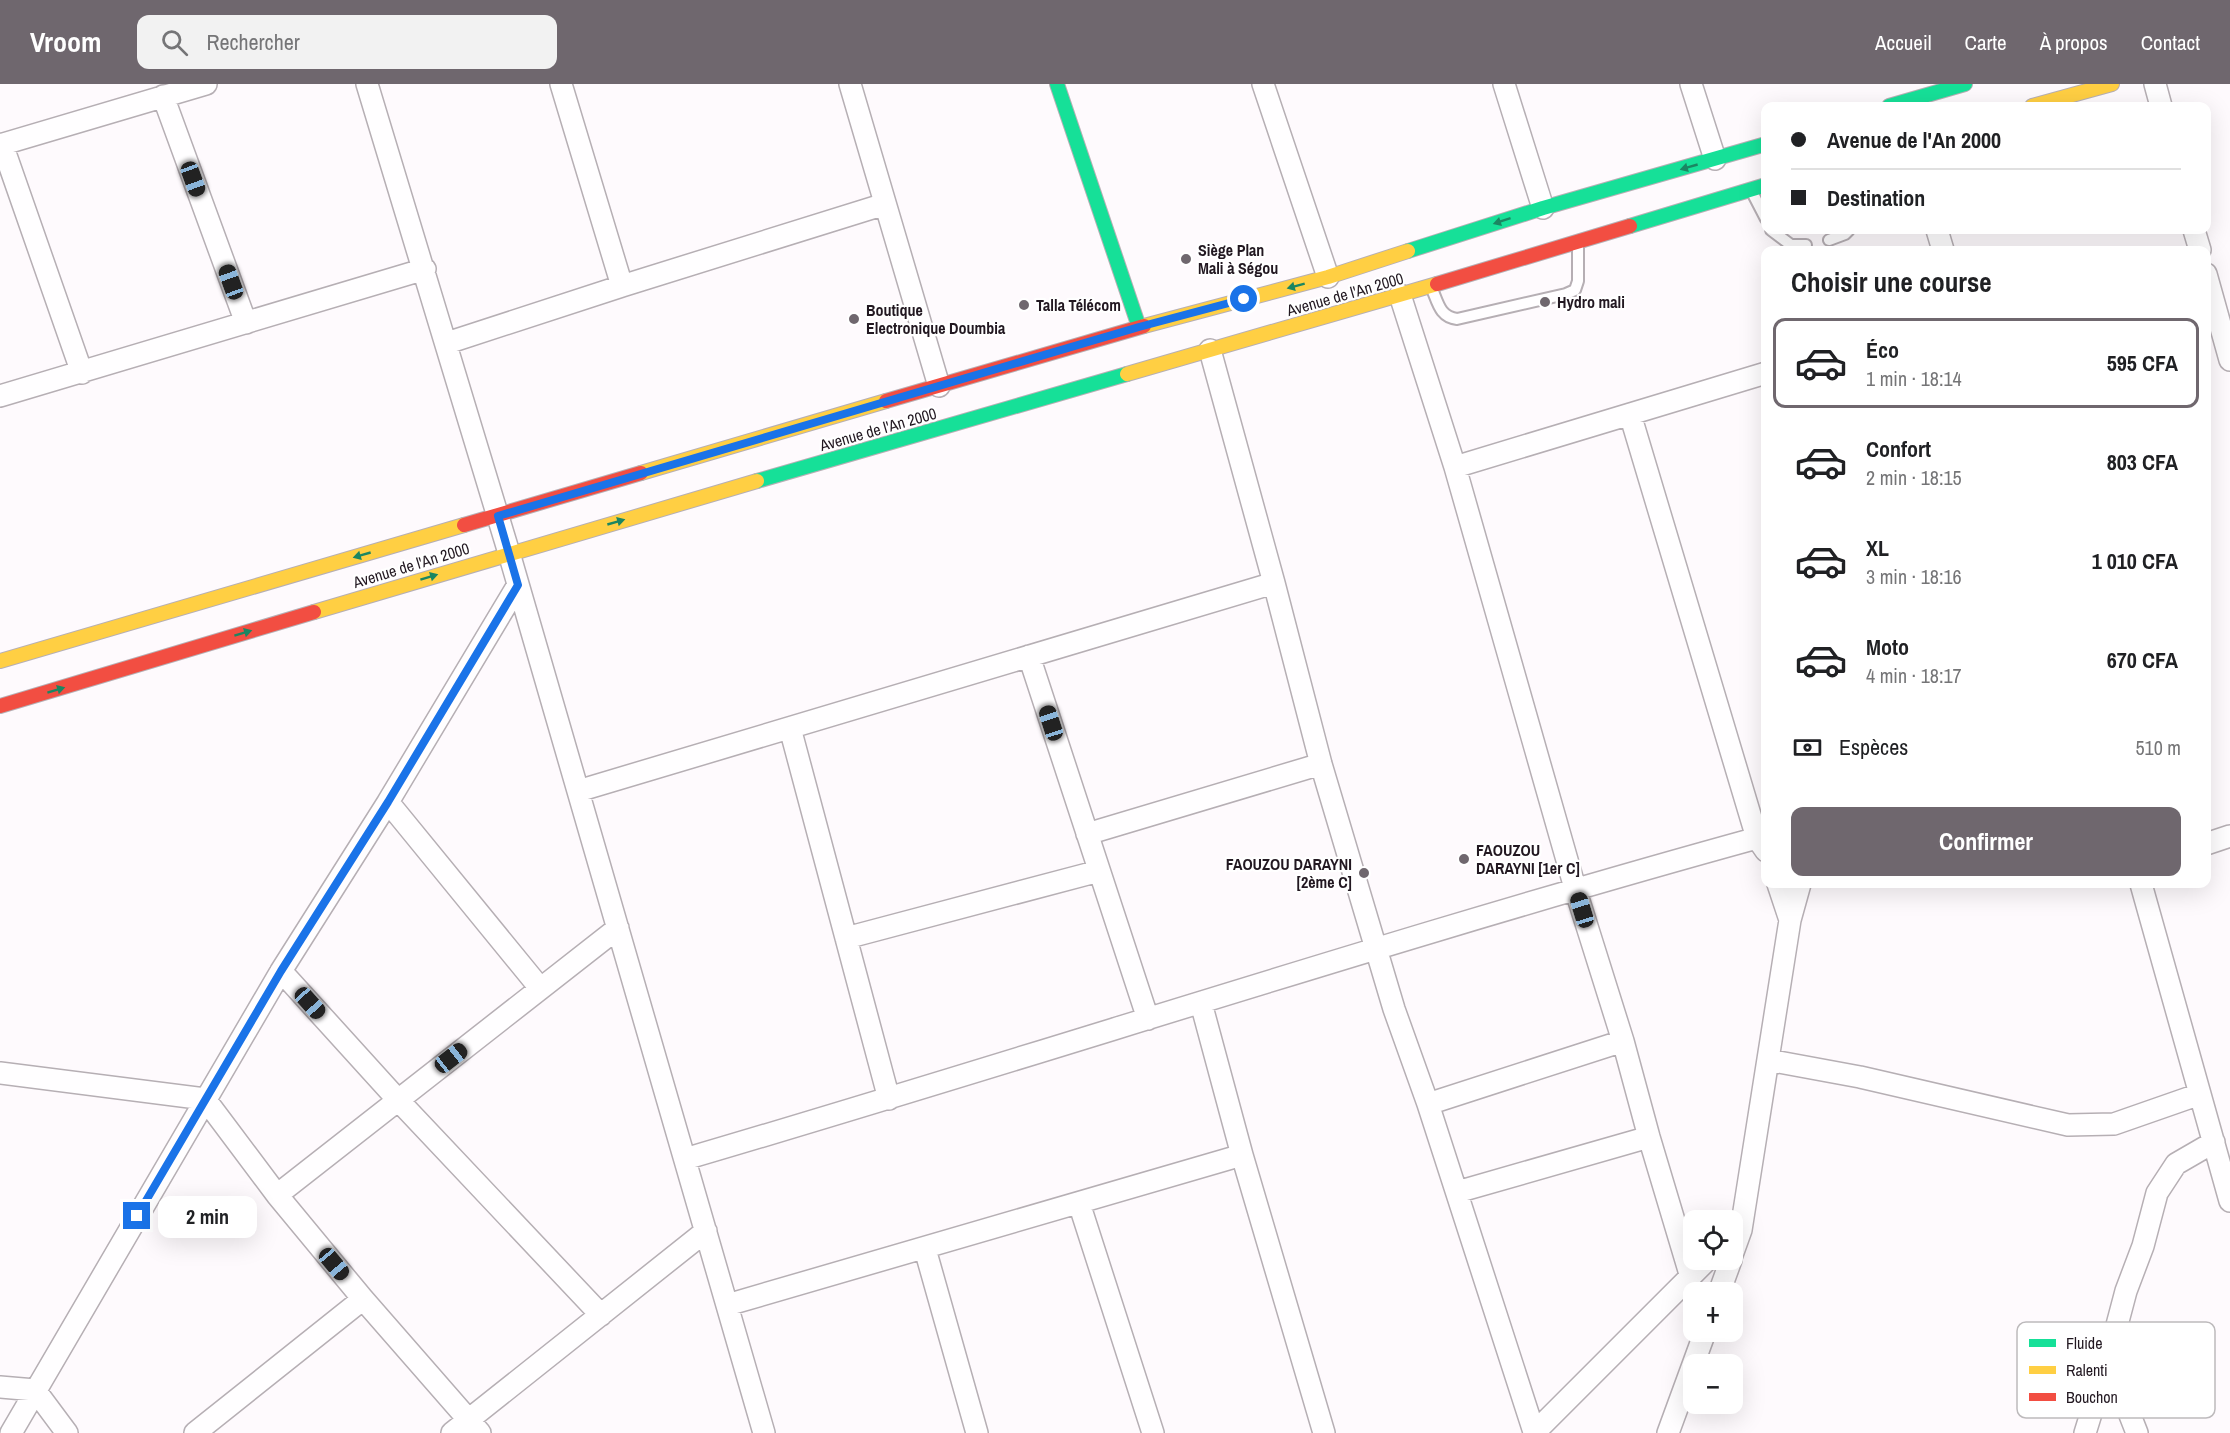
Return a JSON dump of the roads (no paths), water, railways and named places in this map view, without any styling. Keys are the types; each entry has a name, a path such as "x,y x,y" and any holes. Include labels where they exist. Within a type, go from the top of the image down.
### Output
{"main road":[{"path":"1057,84 1139,327"},
{"path":"1900,100 1965,84"},
{"path":"2047,102 2112,84"},
{"name":"Avenue de l'An 2000","path":"0,661 1139,327 1328,277 1543,208 1761,145"},
{"name":"Avenue de l'An 2000","path":"0,706 509,553 1431,286 1761,186"}],"street":[{"path":"82,373 1,145 206,84"},
{"path":"368,84 509,553 764,1433"},
{"path":"561,84 622,286"},
{"path":"850,84 939,387"},
{"path":"1263,84 1328,277"},
{"path":"1504,84 1543,208"},
{"path":"1691,84 1715,159"},
{"path":"2155,84 2160,102"},
{"path":"163,96 246,323"},
{"path":"447,343 885,204"},
{"path":"0,396 425,269"},
{"path":"2211,292 2230,360"},
{"path":"1400,295 1455,467 1575,888 1623,1041 1690,1274"},
{"path":"1209,350 1274,583 1321,764 1394,1009 1428,1104 1535,1433 1695,1270"},
{"path":"1455,467 1761,375"},
{"path":"685,1159 889,1099 1575,888 1761,844 1630,414"},
{"path":"578,791 1274,583"},
{"path":"11,1433 281,971 388,802 518,585"},
{"path":"1029,656 1148,1020"},
{"path":"790,728 889,1099"},
{"path":"1087,834 1321,764"},
{"path":"388,802 540,988"},
{"path":"2211,842 2230,836"},
{"path":"846,938 1099,871"},
{"path":"1779,888 1790,920"},
{"path":"1741,1210 1790,920 1799,888"},
{"path":"2142,888 2230,1201"},
{"path":"277,1195 618,928"},
{"path":"281,971 398,1100 601,1316"},
{"path":"1201,1003 1242,1155 1324,1433"},
{"path":"1428,1104 1623,1041"},
{"path":"1768,1060 1860,1077 2068,1125 2114,1124 2200,1094"},
{"path":"0,1073 205,1099 277,1195 467,1429 706,1231"},
{"path":"1457,1192 1649,1137"},
{"path":"2118,1322 2126,1291 2143,1246 2157,1193 2176,1164 2214,1142"},
{"path":"727,1305 1242,1155"},
{"path":"1079,1203 1154,1433"},
{"path":"925,1249 977,1433"},
{"path":"195,1433 363,1299"},
{"path":"1668,1433 1701,1342"},
{"path":"0,1387 35,1390 67,1433"},
{"path":"2085,1433 2090,1418"},
{"path":"2131,1418 2137,1433"}],"lane":[{"path":"1751,189 1761,209"},
{"path":"1777,234 1791,244 1806,245"},
{"path":"1829,240 1845,234"},
{"path":"1431,286 1443,314 1448,318 1457,319 1566,294 1575,290 1578,281 1578,241"}],"place":[{"name":"Siège Plan Mali à Ségou","path":"1186,259"},
{"name":"Hydro mali","path":"1545,302"},
{"name":"Talla Télécom","path":"1024,305"},
{"name":"Boutique Electronique Doumbia","path":"854,319"},
{"name":"FAOUZOU DARAYNI [1er C]","path":"1464,859"},
{"name":"FAOUZOU DARAYNI [2ème C]","path":"1364,873"}]}
